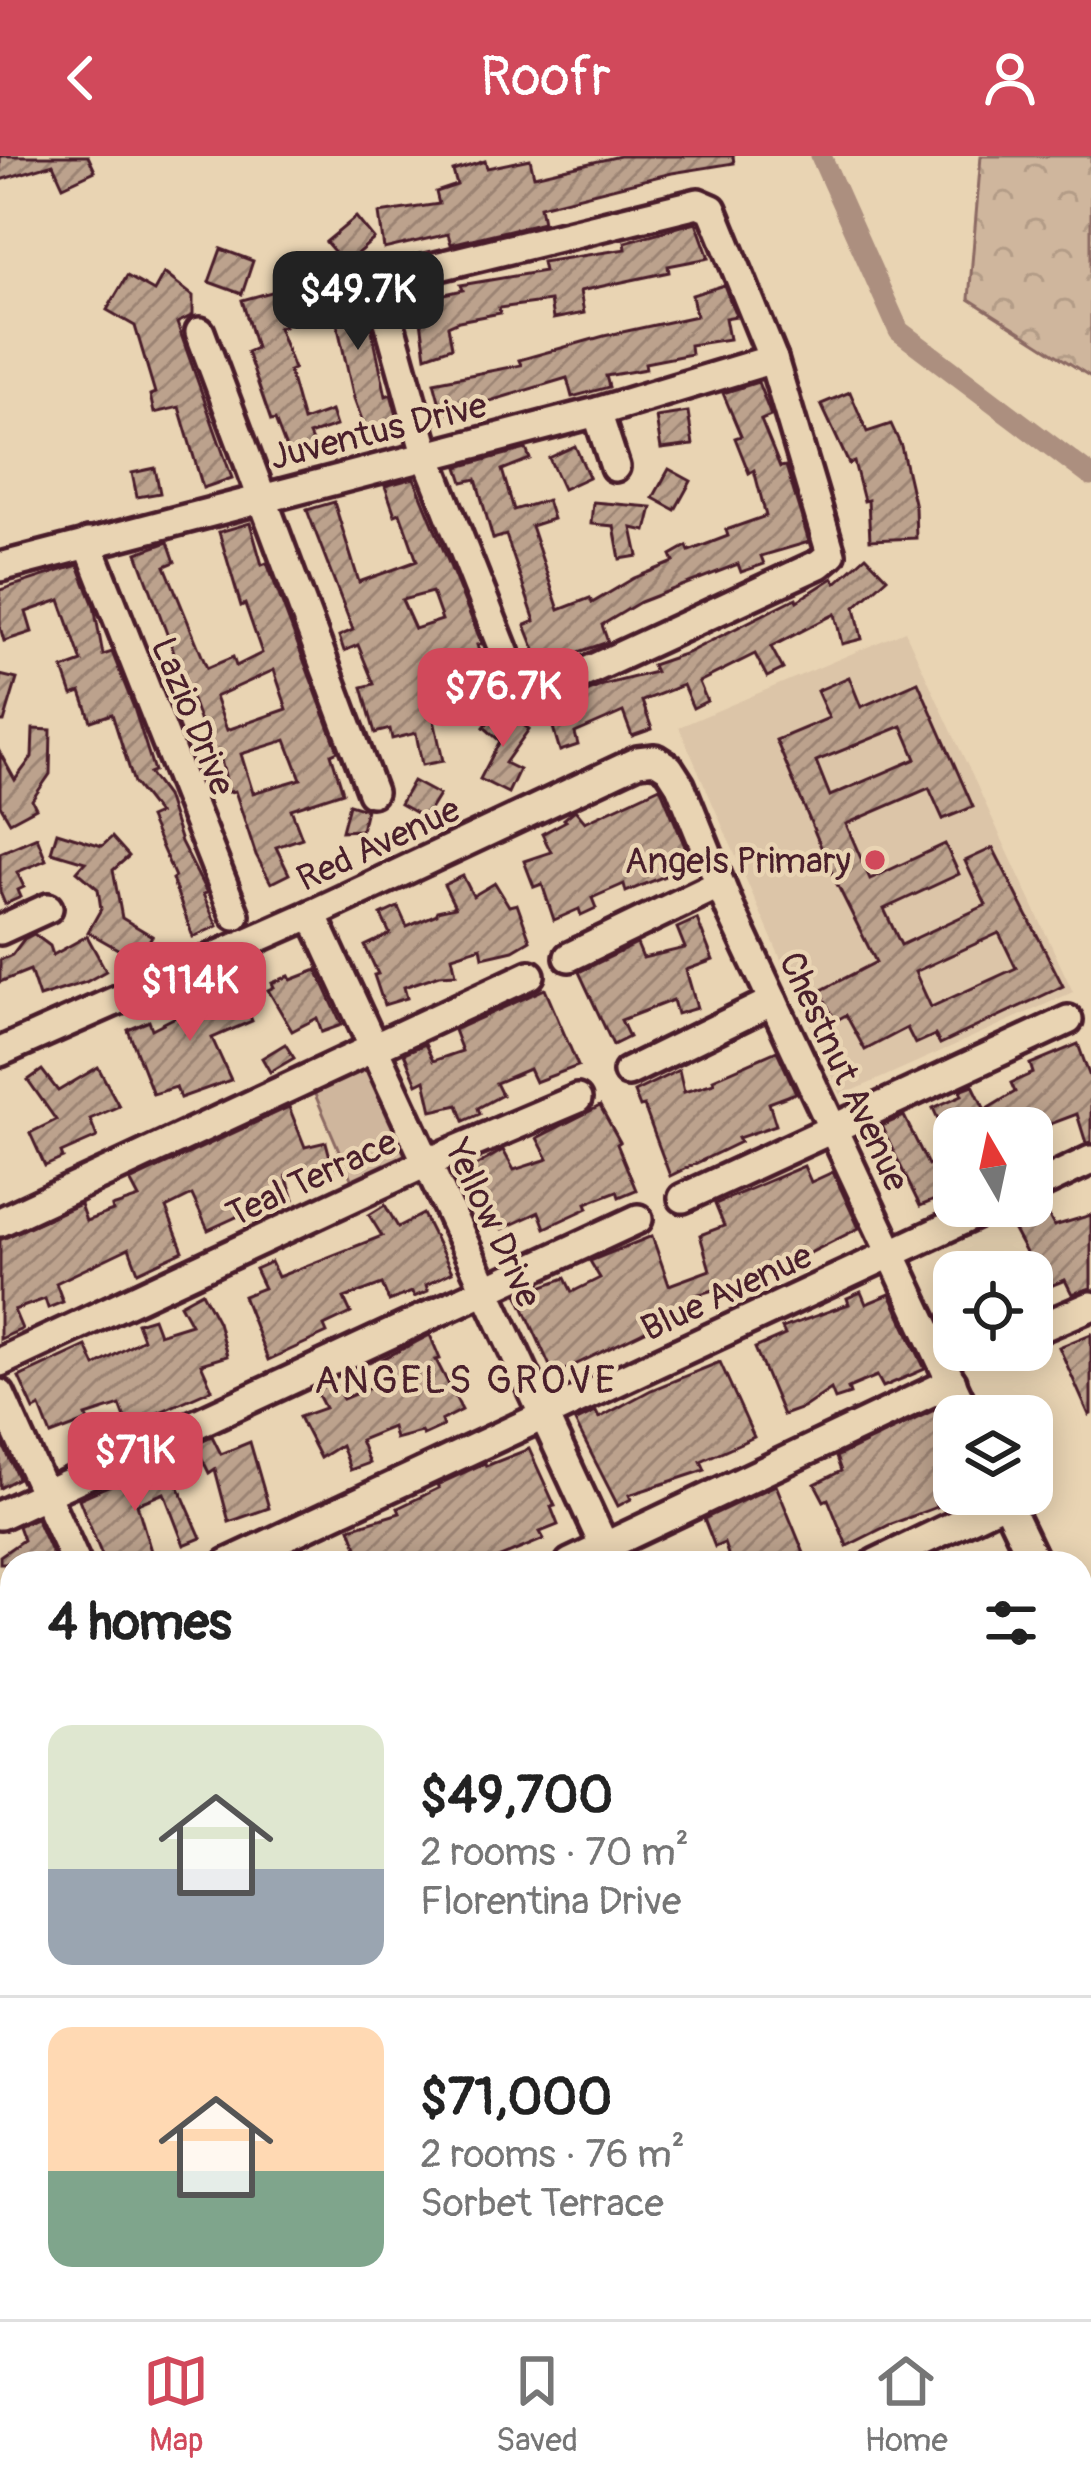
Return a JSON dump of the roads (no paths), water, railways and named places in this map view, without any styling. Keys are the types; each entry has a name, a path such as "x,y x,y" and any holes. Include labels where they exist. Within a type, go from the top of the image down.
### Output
{"street":[{"path":"698,203 712,209 773,359 831,554 819,565 549,689 518,687 426,454 380,289 400,276 698,203"},
{"path":"200,332 372,793"},
{"name":"Juventus Drive","path":"0,567 597,412 773,359"},
{"path":"597,412 615,467"},
{"name":"Lazio Drive","path":"88,543 235,915"},
{"name":"Chestnut Avenue","path":"655,759 669,768 680,785 773,1001 958,1395"},
{"name":"Red Avenue","path":"0,1052 313,914 638,760 655,759"},
{"path":"569,957 720,884"},
{"path":"0,930 48,908"},
{"name":"Yellow Drive","path":"313,914 606,1551"},
{"path":"0,1222 530,975"},
{"path":"628,1072 773,1001"},
{"path":"683,1198 1068,1020"},
{"name":"Teal Terrace","path":"0,1362 427,1163 577,1100"},
{"path":"1053,1178 1091,1160"},
{"path":"0,1515 638,1219"},
{"name":"Blue Avenue","path":"254,1551 948,1227"},
{"path":"1053,1322 1091,1306"},
{"path":"616,1551 779,1464 952,1382"},
{"path":"0,1394 70,1551"},
{"path":"899,1551 970,1515"},
{"path":"1011,1515 1029,1551"}],"waterway":[{"path":"821,156 899,331 1091,476"}],"place":[{"name":"Angels Primary","path":"875,860"}],"district":[{"name":"ANGELS GROVE","path":"466,1379"}]}
